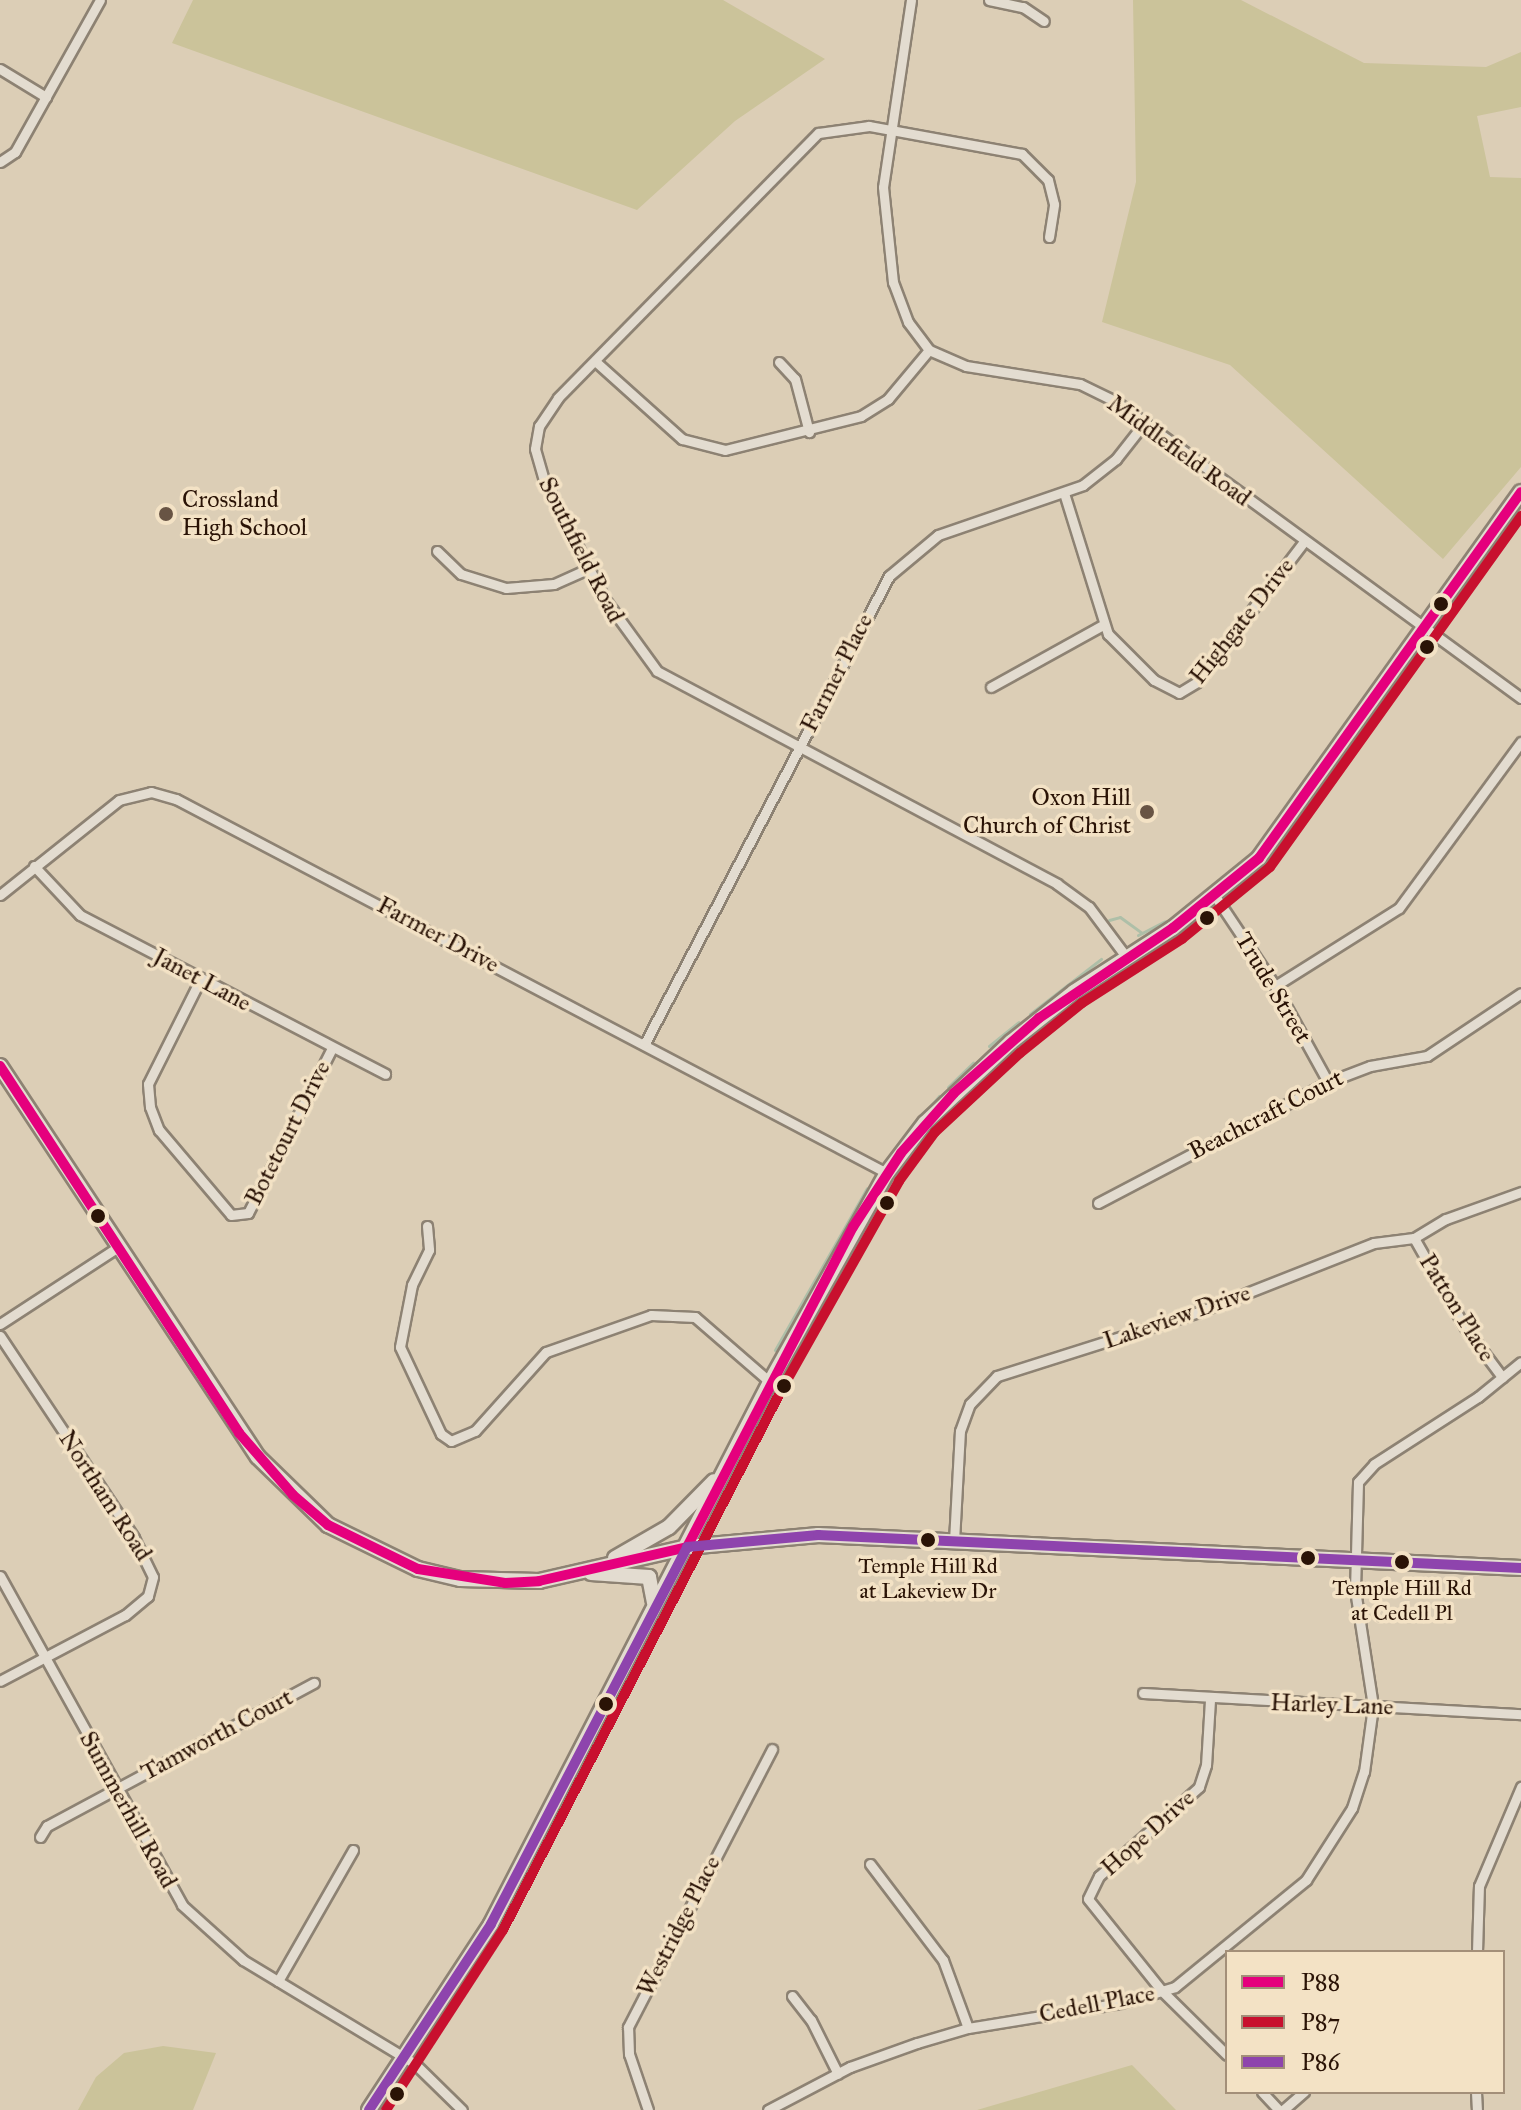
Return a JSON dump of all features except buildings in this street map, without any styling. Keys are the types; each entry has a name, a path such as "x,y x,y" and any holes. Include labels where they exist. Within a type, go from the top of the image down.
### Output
{"main road":[{"path":"369,2110 491,1924 770,1382 887,1173 925,1123 984,1065 1039,1018 1215,896 1259,858 1521,492"},
{"path":"0,1066 258,1457 328,1525 385,1556 444,1576 505,1583 585,1572 687,1547 806,1535 1521,1568"},
{"path":"585,1572 651,1541 727,1467"},
{"path":"585,1572 649,1577 654,1607"}],"street":[{"path":"0,162 15,152 100,0"},
{"path":"595,361 682,439 700,448 725,450 809,432 872,411 929,350 908,322 893,282 883,187 888,128 911,0"},
{"path":"989,0 1023,7 1044,21"},
{"path":"0,69 46,97"},
{"name":"Southfield Road","path":"1049,237 1052,191 1044,172 1028,158 993,146 888,128 843,126 807,139 549,409 535,440 544,480 588,569 621,628 657,671 1076,896 1127,958"},
{"name":"Middlefield Road","path":"929,350 966,366 1080,384 1145,422 1303,543 1426,627 1521,698"},
{"path":"779,362 795,379 809,432"},
{"name":"Farmer Place","path":"645,1043 876,595 900,564 938,535 1064,493 1107,467 1145,422"},
{"name":"Highgate Drive","path":"1064,493 1103,625 1154,680 1183,693 1215,661 1303,543"},
{"path":"437,551 461,574 506,588 554,584 588,569"},
{"path":"991,687 1103,625"},
{"path":"1275,986 1399,908 1521,742"},
{"name":"Farmer Drive","path":"0,895 119,800 138,792 164,795 645,1043 887,1173"},
{"name":"Janet Lane","path":"34,866 80,915 385,1074"},
{"name":"Trude Street","path":"1215,896 1275,986 1328,1082"},
{"name":"Botetourt Drive","path":"200,980 153,1074 148,1094 159,1130 231,1215 248,1213 332,1048"},
{"name":"Beachcraft Court","path":"1098,1203 1328,1082 1370,1066 1427,1056 1521,993"},
{"name":"Lakeview Drive","path":"954,1541 960,1431 970,1404 997,1376 1185,1317 1374,1243 1414,1238 1446,1219 1521,1192"},
{"path":"427,1226 429,1250 403,1318 400,1347 441,1434 451,1441 475,1431 546,1352 669,1312 695,1317 770,1382"},
{"name":"Patton Place","path":"1414,1238 1464,1326 1502,1377"},
{"path":"0,1324 118,1247"},
{"name":"Northam Road","path":"0,1336 139,1546 153,1577 151,1592 136,1607 0,1681"},
{"name":"Cedell Place","path":"768,2110 838,2074 968,2028 1121,2003 1162,1991 1229,1947 1322,1860 1357,1797 1373,1706 1354,1560 1356,1492 1364,1472 1521,1362"},
{"name":"Summerhill Road","path":"0,1576 115,1789 182,1905 214,1938 278,1981 405,2056 462,2110"},
{"name":"Tamworth Court","path":"40,1837 47,1826 314,1683"},
{"name":"Harley Lane","path":"1143,1693 1210,1700 1521,1714"},
{"name":"Hope Drive","path":"1210,1700 1206,1765 1199,1787 1099,1876 1088,1899 1162,1991 1225,2053"},
{"name":"Westridge Place","path":"648,2110 629,2054 628,2027 772,1749"},
{"path":"1477,1950 1479,1886 1521,1787"},
{"path":"278,1981 353,1850"},
{"path":"870,1864 933,1943 950,1975 968,2028"},
{"path":"792,1996 811,2020 838,2074"},
{"path":"1264,2094 1281,2110 1301,2094"}],"shaded area":[{"path":"193,0 723,0 825,59 735,121 637,210 172,43"},
{"path":"1133,0 1241,0 1364,63 1486,67 1521,52 1521,107 1477,116 1490,177 1521,178 1521,467 1443,559 1230,365 1102,322 1136,182"},
{"path":"163,2046 216,2053 193,2110 78,2110 96,2077 124,2053"},
{"path":"1132,2065 1176,2110 977,2110"}],"waterway":[{"path":"1109,920 1120,917 1142,933"},
{"path":"1138,935 1165,921"},
{"path":"1030,1014 1101,959"},
{"path":"989,1046 1019,1022"},
{"path":"948,1087 973,1063"},
{"path":"889,1157 939,1096"},
{"path":"775,1350 867,1188"}],"transit line":[{"name":"P88","path":"0,1066 239,1433 293,1495 328,1525 418,1569 505,1583 539,1581 687,1547 853,1227 901,1153 954,1093 1039,1018 1173,928 1259,858 1521,492"},
{"name":"P87","path":"386,2110 503,1930 782,1389 899,1181 935,1132 1020,1053 1082,1003 1182,939 1270,867 1521,516"},
{"name":"P86","path":"687,1547 818,1535 1521,1568"},
{"name":"P86","path":"369,2110 491,1924 687,1547"}],"place":[{"name":"Crossland High School","path":"166,514"},
{"name":"Oxon Hill Church of Christ","path":"1147,812"},
{"name":"Temple Hill Rd at Lakeview Dr","path":"928,1540"},
{"name":"Temple Hill Rd at Cedell Pl","path":"1402,1562"}]}
